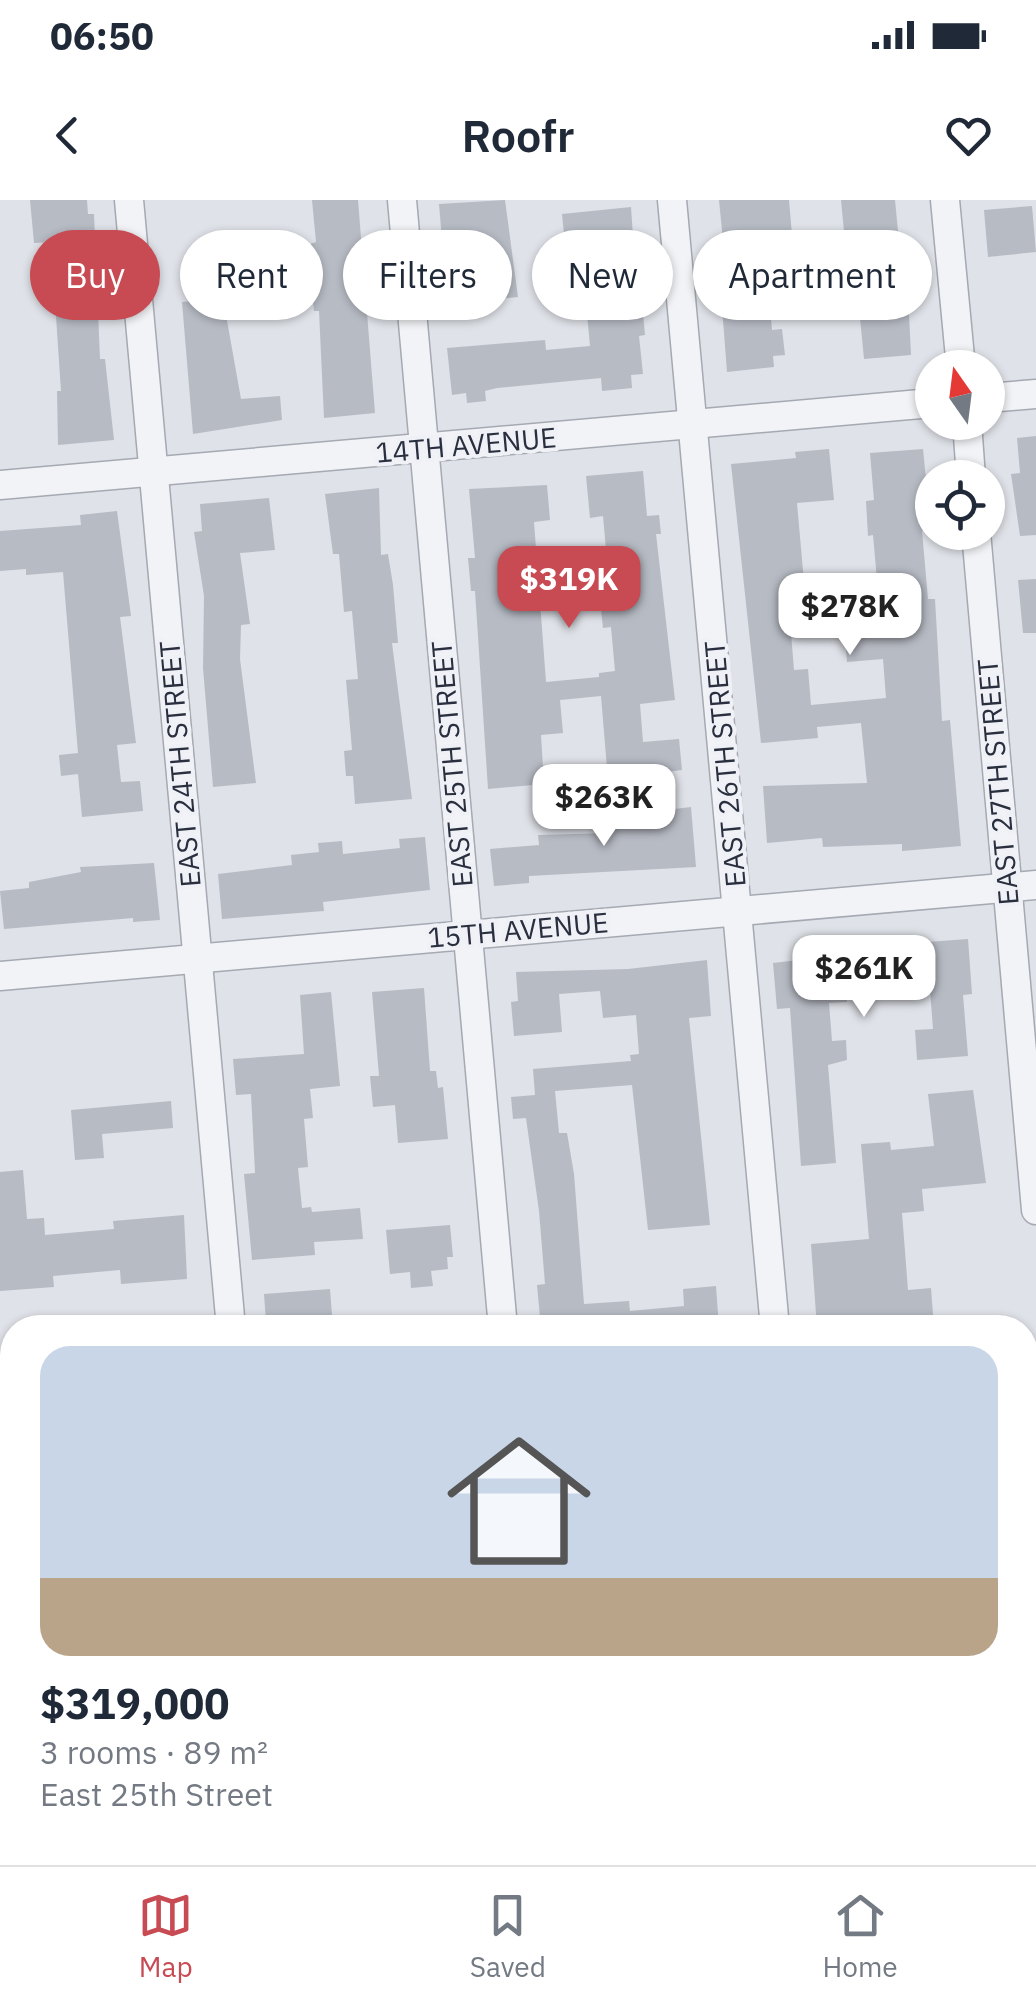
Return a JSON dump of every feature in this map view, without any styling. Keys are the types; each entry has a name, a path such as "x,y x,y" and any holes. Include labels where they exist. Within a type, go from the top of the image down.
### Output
{"street":[{"name":"EAST 24TH STREET","path":"130,200 230,1315"},
{"name":"EAST 25TH STREET","path":"402,200 502,1315"},
{"name":"EAST 26TH STREET","path":"672,200 774,1315"},
{"path":"945,200 960,350"},
{"path":"1005,397 1036,394"},
{"name":"14TH AVENUE","path":"0,485 915,404"},
{"name":"EAST 27TH STREET","path":"978,550 1022,886 1036,1210"},
{"name":"15TH AVENUE","path":"0,976 1022,886"}],"building":[{"path":"30,200 87,200 88,214 94,214 95,230 33,230"},
{"path":"312,200 358,200 360,230 343,230 343,320 368,320 375,413 324,418 319,320 323,320 323,230 315,230"},
{"path":"505,200 509,230 441,230 439,204"},
{"path":"719,200 789,200 792,230 722,230"},
{"path":"841,200 895,200 898,230 844,230"},
{"path":"1032,206 1036,252 988,257 984,210"},
{"path":"631,207 633,230 564,230 562,214"},
{"path":"512,252 518,297 512,298"},
{"path":"56,320 98,320 100,359 105,359 114,440 58,445 57,391 61,391"},
{"path":"184,320 227,320 241,399 280,396 282,420 193,434"},
{"path":"588,320 644,320 645,335 639,336 643,374 631,375 632,388 602,391 601,378 497,388 485,391 486,401 467,403 466,393 452,395 447,348 545,340 546,350 590,346"},
{"path":"723,320 771,320 772,330 782,329 785,355 773,356 774,367 727,372"},
{"path":"860,320 909,320 911,355 864,359"},
{"path":"1036,436 1036,535 1020,536 1011,474 1020,473 1017,438"},
{"path":"829,449 834,500 797,503 804,582 838,579 840,607 797,611 799,632 791,633 794,670 808,669 811,705 886,698 883,659 847,662 845,640 882,636 873,535 868,536 866,501 874,500 870,453 923,449 924,460 915,460 915,550 924,550 928,599 935,599 942,721 950,720 961,846 902,851 902,844 823,847 822,838 767,843 763,786 867,783 861,723 817,727 818,738 761,743 731,464 796,458 795,452"},
{"path":"643,471 647,516 659,515 661,534 656,534 675,700 640,704 643,742 679,739 682,770 608,780 601,696 560,700 563,733 541,735 544,784 488,789 475,591 471,591 468,558 475,558 469,489 547,485 550,520 534,522 546,682 599,677 599,673 615,671 611,627 603,628 599,591 587,592 585,563 607,561 603,516 590,518 586,476"},
{"path":"379,488 381,555 388,554 393,585 398,643 392,643 412,799 355,804 353,776 346,776 344,751 352,750 346,680 358,679 352,611 344,612 339,554 333,554 325,494"},
{"path":"269,498 275,550 240,553 250,624 241,625 240,659 256,783 213,787 203,668 204,596 194,532 202,531 200,504"},
{"path":"117,511 131,616 120,617 136,743 117,745 121,782 140,781 143,811 82,817 78,774 61,776 59,755 78,753 63,572 26,575 26,569 0,571 0,531 81,525 80,515"},
{"path":"1036,579 1036,633 1023,633 1018,580"},
{"path":"691,807 696,867 529,876 529,883 494,886 490,849 539,845 538,835 611,833 610,817"},
{"path":"425,837 430,890 323,902 324,911 222,919 218,874 292,865 291,855 319,852 318,843 342,841 343,854 400,848 399,839"},
{"path":"154,863 160,920 133,922 133,918 4,929 0,891 29,888 29,882 81,872 80,867"},
{"path":"968,939 972,994 963,995 968,1056 917,1060 915,1030 933,1029 930,990 847,997 847,1002 829,1003 832,1041 846,1040 847,1060 828,1065 836,1163 801,1166 790,1008 777,1009 773,963 875,951 876,957 927,953 927,942"},
{"path":"707,960 711,1016 689,1018 710,1225 648,1230 632,1085 555,1091 559,1133 567,1133 574,1174 584,1304 629,1301 630,1311 684,1306 683,1289 716,1286 718,1315 540,1315 537,1285 545,1284 539,1211 526,1118 513,1119 511,1097 535,1095 533,1069 631,1061 630,1055 639,1054 636,1015 603,1018 600,991 559,994 562,1032 514,1036 511,1002 518,1001 516,972 628,969"},
{"path":"424,988 430,1071 436,1071 438,1088 443,1087 448,1139 398,1143 395,1105 373,1107 370,1076 379,1076 372,992"},
{"path":"331,992 340,1086 310,1089 313,1118 304,1119 308,1167 298,1168 302,1208 311,1207 312,1212 360,1208 363,1239 314,1242 315,1255 252,1260 244,1174 255,1173 251,1094 236,1095 233,1059 304,1054 300,995"},
{"path":"973,1090 986,1183 922,1189 924,1211 902,1213 908,1290 931,1288 933,1315 816,1315 811,1244 869,1239 861,1144 890,1142 891,1150 934,1146 928,1094"},
{"path":"171,1101 173,1128 102,1134 104,1158 75,1160 71,1110"},
{"path":"23,1170 27,1219 44,1218 45,1235 114,1229 113,1221 184,1215 187,1279 121,1284 120,1270 53,1276 54,1287 0,1291 0,1172"},
{"path":"450,1225 453,1257 447,1257 448,1269 431,1271 433,1286 411,1288 410,1272 390,1274 386,1230"},
{"path":"330,1289 332,1315 266,1315 264,1294"}]}
